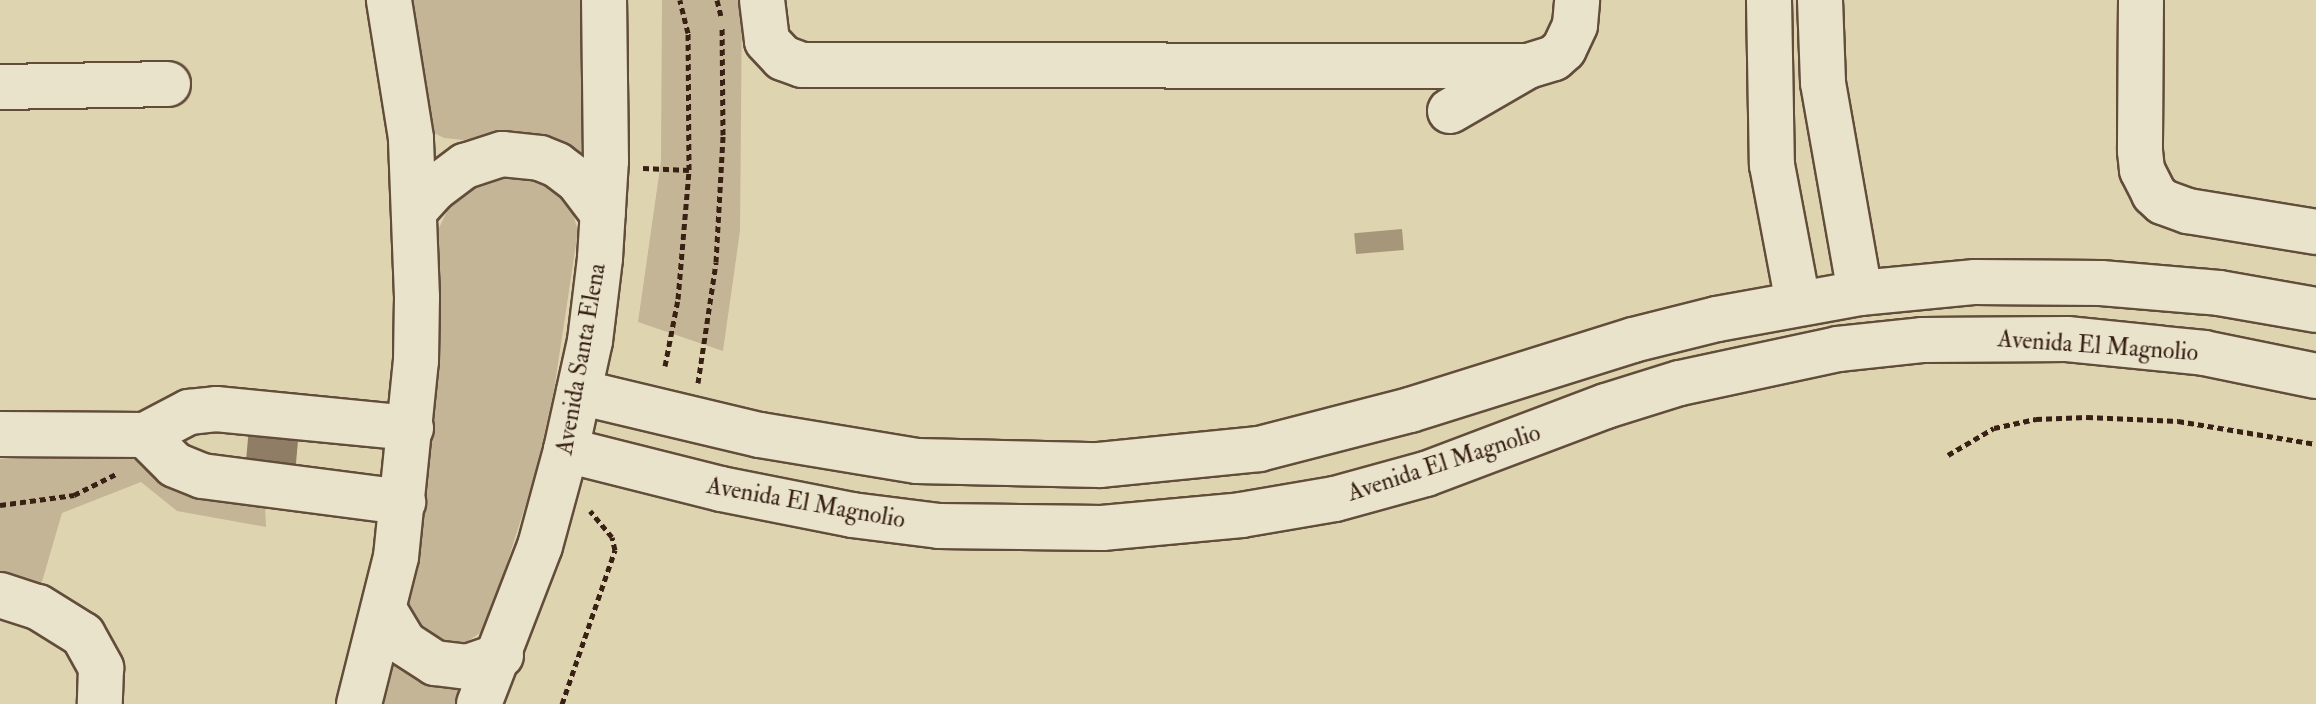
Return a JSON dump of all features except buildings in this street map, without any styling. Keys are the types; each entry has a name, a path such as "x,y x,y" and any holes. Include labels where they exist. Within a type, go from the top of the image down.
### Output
{"street":[{"path":"359,704 385,611 403,502 411,428 417,297 415,210 406,94 389,0"},
{"name":"Avenida Santa Elena","path":"479,704 501,655 540,546 566,450 595,303 608,108 604,0"},
{"path":"762,0 767,41 783,58 802,65 1528,66"},
{"path":"1450,111 1528,66 1554,58 1564,49 1575,25 1577,0"},
{"path":"1769,0 1772,165 1798,303"},
{"path":"1820,0 1823,83 1860,293"},
{"path":"2141,0 2140,151 2142,170 2154,194 2163,202 2188,211 2316,232"},
{"path":"0,87 168,84"},
{"path":"415,210 434,189 465,166 502,154 540,158 557,165 578,181 603,214"},
{"path":"579,392 791,441 917,461 1038,467 1166,460 1259,449 1410,410 1633,340 1798,303 1860,293 1975,282 2085,282 2219,293 2316,310"},
{"name":"Avenida El Magnolio","path":"566,450 721,489 839,513 939,526 1102,528 1241,515 1335,499 1426,474 1606,406 1680,383 1825,352 1922,340 2053,338 2204,353 2313,372"},
{"path":"1463,394 1461,426 1473,446 1483,453"},
{"path":"0,434 145,435 201,409 411,428"},
{"path":"1410,410 1431,437 1433,450 1426,474"},
{"path":"145,435 175,465 202,476 403,502"},
{"path":"0,595 38,607 83,635 101,668 100,704"},
{"path":"385,611 404,643 435,663 467,667 501,655"}],"path":[{"path":"665,366 678,299 689,170 688,33 680,0"},
{"path":"692,419 709,321 721,199 722,34 717,0"},
{"path":"642,168 689,170"},
{"path":"1948,455 1994,428 2036,419 2087,417 2178,421 2316,444"},
{"path":"0,505 74,495 100,484 125,467 145,435"},
{"path":"562,704 615,550 612,537 589,510"}],"shaded area":[{"path":"408,0 582,0 586,152 580,158 519,131 497,132 464,140 444,138 430,131"},
{"path":"662,0 742,0 740,231 723,351 638,322 661,161"},
{"path":"526,174 558,189 571,207 578,231 554,390 535,475 486,629 462,645 434,646 408,610 431,379 439,228 453,199 489,176"},
{"path":"1402,229 1404,250 1356,254 1354,233"},
{"path":"121,455 141,462 187,496 265,505 266,527 177,511 141,482 62,513 39,592 0,582 0,459"},
{"path":"397,643 474,675 459,704 384,704"}]}
